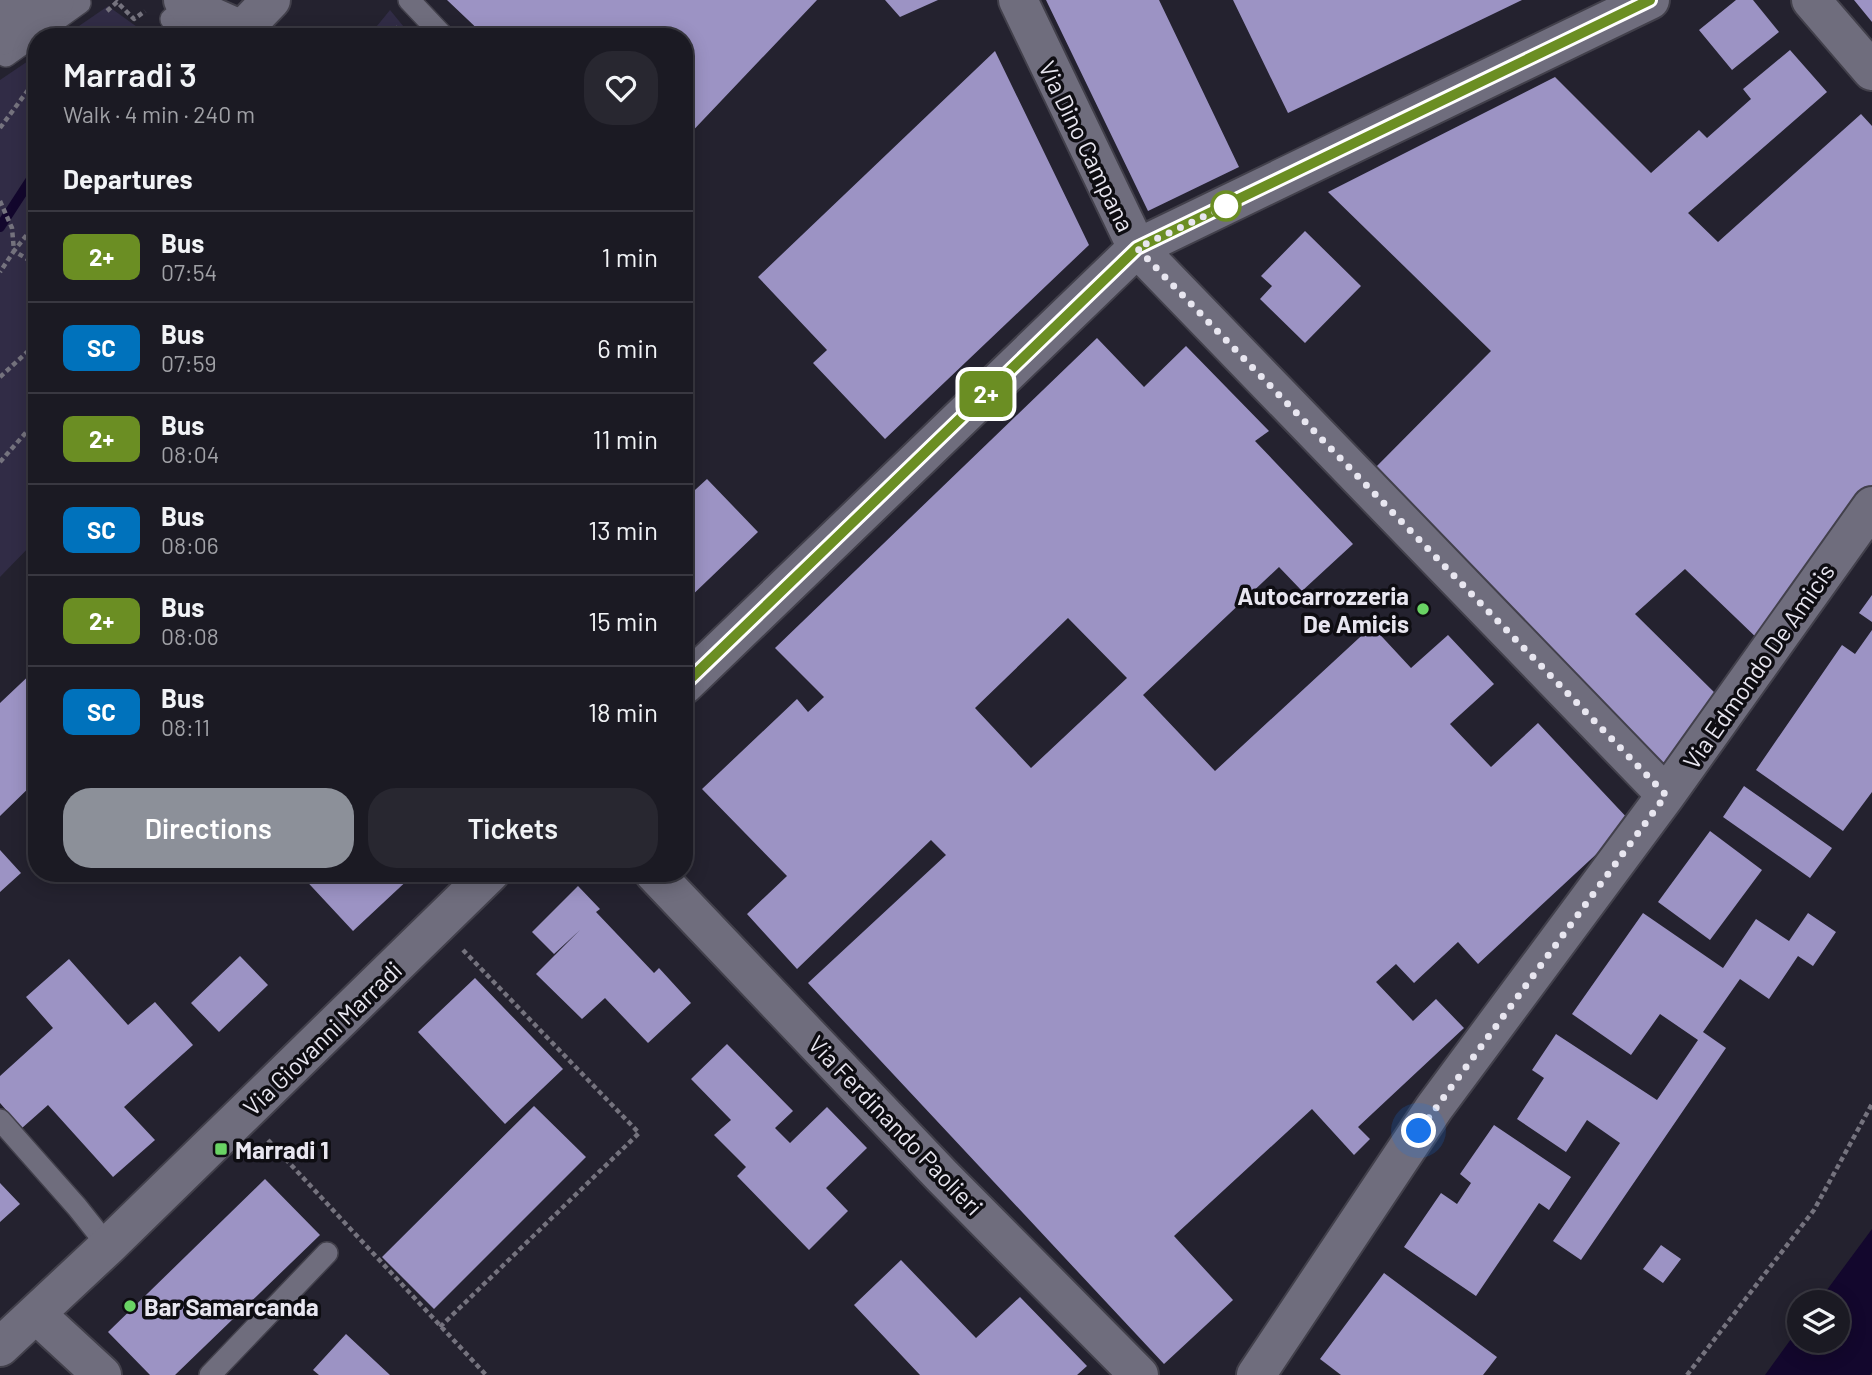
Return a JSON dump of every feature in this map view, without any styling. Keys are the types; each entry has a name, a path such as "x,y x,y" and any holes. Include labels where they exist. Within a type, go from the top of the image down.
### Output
{"street":[{"path":"244,28 271,0"},
{"name":"Via Dino Campana","path":"1018,0 1137,248 1666,795"},
{"path":"693,676 1137,248 1650,0"},
{"path":"1811,0 1872,71"},
{"path":"0,36 67,2"},
{"path":"178,12 235,28"},
{"name":"Via Edmondo De Amicis","path":"1256,1375 1434,1108 1666,795 1872,506"},
{"name":"Via Giovanni Marradi","path":"0,1347 37,1315 482,882"},
{"name":"Via Ferdinando Paolieri","path":"663,882 942,1176 1139,1375"},
{"path":"37,1315 102,1375"}],"lane":[{"path":"410,0 436,28"},
{"path":"38,28 67,2"},
{"path":"0,48 6,56 28,37"},
{"path":"0,1120 108,1246"},
{"path":"210,1375 327,1253"}],"path":[{"path":"98,19 117,2 134,19 178,12"},
{"path":"0,128 28,90"},
{"path":"0,201 12,228 14,251"},
{"path":"0,272 28,233"},
{"path":"14,251 28,260"},
{"path":"0,377 28,351"},
{"path":"0,462 28,430"},
{"path":"438,924 639,1133 440,1327"},
{"path":"1687,1375 1814,1210 1872,1104"},
{"path":"243,1114 486,1375"}],"shaded area":[{"path":"108,6 139,28 76,28"},
{"path":"390,10 405,28 375,28"},
{"path":"28,61 28,548 0,577 0,80"},
{"path":"1872,1229 1870,1375 1765,1375 1787,1345 1787,1353 1850,1353 1850,1290 1827,1290"}],"building":[{"path":"447,0 817,0 693,131 693,28 477,28"},
{"path":"885,0 938,0 900,17"},
{"path":"1046,0 1159,0 1239,167 1148,211"},
{"path":"1233,0 1522,0 1288,113"},
{"path":"1736,0 1753,0 1779,32 1732,70 1699,30"},
{"path":"1854,0 1872,0 1872,22"},
{"path":"1790,50 1827,92 1688,213 1718,242 1861,114 1872,126 1872,489 1761,642 1685,569 1635,614 1718,696 1662,769 1373,470 1491,351 1328,192 1555,77 1651,173 1699,130 1707,138 1751,99 1743,89"},
{"path":"995,51 1089,245 885,439 813,363 827,350 758,277"},
{"path":"1305,231 1361,286 1305,343 1260,299 1272,286 1261,276"},
{"path":"1097,338 1144,387 1186,346 1269,431 1255,441 1353,544 1302,591 1279,567 1143,695 1215,771 1372,626 1411,668 1448,635 1494,684 1450,724 1491,767 1538,723 1631,822 1478,964 1458,942 1414,983 1396,964 1376,982 1413,1021 1436,999 1464,1028 1358,1127 1370,1139 1354,1155 1312,1109 1174,1236 1233,1300 1164,1364 808,983 946,855 931,840 797,969 747,914 787,876 702,789 797,699 808,712 824,697 775,648","holes":["1068,618 1127,678 1031,768 975,708"]},
{"path":"707,479 758,532 693,594 693,492"},
{"path":"1872,595 1872,622 1859,613"},
{"path":"1872,630 1872,792 1843,831 1756,770 1842,645 1855,654"},
{"path":"28,677 28,789 0,816 0,703"},
{"path":"1744,786 1832,848 1810,878 1723,817"},
{"path":"1710,831 1762,870 1710,940 1658,902"},
{"path":"0,850 21,873 0,892"},
{"path":"307,882 406,882 353,931"},
{"path":"578,886 600,909 596,912 654,973 659,968 691,1003 648,1043 605,998 582,1019 536,974 580,930 554,954 532,932"},
{"path":"1643,913 1723,968 1756,919 1789,941 1808,913 1836,932 1813,966 1798,956 1769,999 1740,979 1703,1032 1726,1048 1581,1260 1553,1241 1620,1143 1587,1120 1566,1152 1517,1119 1544,1078 1532,1070 1556,1034 1657,1100 1698,1040 1660,1014 1631,1055 1572,1014"},
{"path":"240,956 268,985 219,1032 191,1003"},
{"path":"69,959 128,1025 155,1002 193,1045 124,1107 155,1140 113,1177 48,1105 22,1128 0,1103 0,1076 53,1028 26,997"},
{"path":"475,978 563,1069 505,1124 418,1032"},
{"path":"727,1044 793,1111 775,1128 790,1143 827,1107 867,1148 826,1188 848,1211 809,1250 737,1176 746,1167 714,1135 731,1120 691,1079"},
{"path":"534,1106 586,1157 434,1309 382,1257"},
{"path":"1494,1125 1571,1177 1549,1210 1539,1203 1476,1296 1404,1247 1441,1193 1457,1204 1471,1183 1460,1174"},
{"path":"265,1179 320,1235 175,1375 150,1375 108,1332"},
{"path":"0,1183 20,1204 0,1222"},
{"path":"1661,1245 1681,1259 1663,1283 1643,1269"},
{"path":"901,1260 976,1338 1020,1297 1087,1366 1077,1375 920,1375 854,1305"},
{"path":"1384,1273 1497,1357 1483,1375 1341,1375 1320,1359"},
{"path":"346,1334 390,1375 319,1375 313,1370"}],"waterway":[{"path":"0,227 28,184"}],"bus line":[{"name":"2+","path":"693,676 1137,248 1650,0"}],"place":[{"name":"Autocarrozzeria De Amicis","path":"1423,609"},
{"name":"Marradi 1","path":"221,1149"},
{"name":"Bar Samarcanda","path":"130,1306"}],"route":[{"path":"1226,206 1137,248 1666,795 1419,1131"}]}
